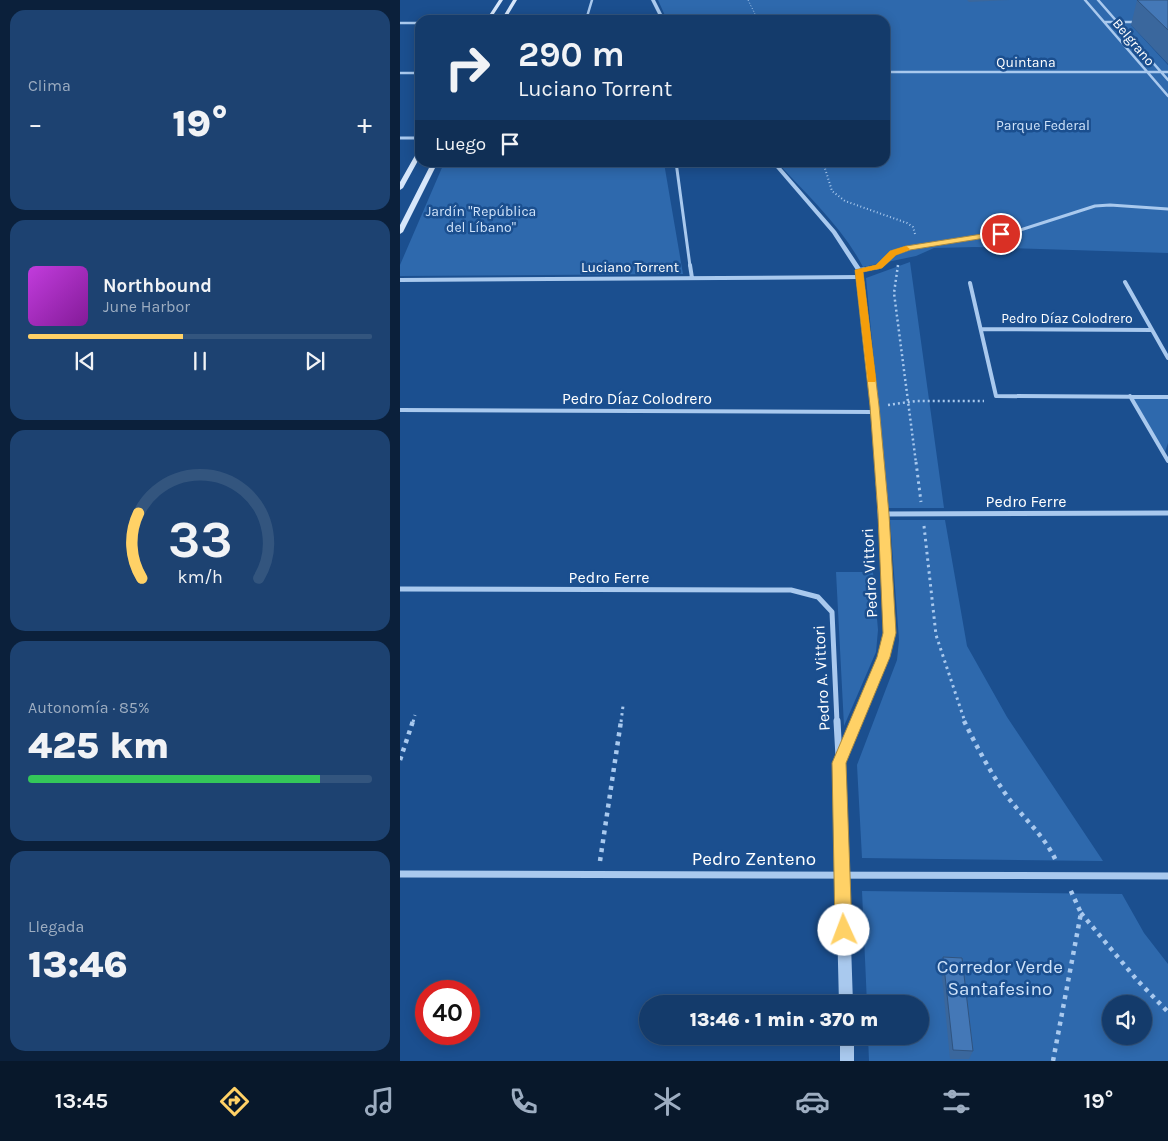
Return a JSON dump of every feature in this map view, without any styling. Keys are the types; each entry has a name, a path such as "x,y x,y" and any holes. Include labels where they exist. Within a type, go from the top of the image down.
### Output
{"main road":[{"path":"491,15 501,0"},
{"path":"506,15 514,0"},
{"path":"400,188 415,161"},
{"path":"400,232 432,167"}],"street":[{"path":"588,15 592,0"},
{"path":"653,0 660,15"},
{"name":"Belgrano","path":"1085,0 1168,96"},
{"name":"Belgrano","path":"1098,0 1168,80"},
{"path":"1104,22 1142,22"},
{"path":"400,23 415,23"},
{"name":"Quintana","path":"890,72 1168,72"},
{"path":"400,73 415,73"},
{"path":"400,138 415,138"},
{"path":"677,167 692,278"},
{"name":"Pedro Vittori","path":"777,167 834,232 859,274 883,514 890,633 884,657 839,763 846,995"},
{"name":"Luciano Torrent","path":"400,280 692,278 859,274 879,267 893,253 908,248 1014,232 1096,206 1110,205 1168,209"},
{"path":"1125,282 1152,330 1166,350 1168,358"},
{"path":"970,283 996,396 1168,397"},
{"name":"Pedro Díaz Colodrero","path":"981,328 1152,330"},
{"path":"1130,396 1168,460"},
{"name":"Pedro Díaz Colodrero","path":"400,410 874,409"},
{"name":"Pedro Ferre","path":"883,514 1168,513"},
{"name":"Pedro Ferre","path":"400,589 791,590 818,596"},
{"name":"Pedro A. Vittori","path":"818,596 832,612 839,763"},
{"name":"Pedro Zenteno","path":"400,874 1168,876"},
{"path":"846,1045 847,1061"}],"path":[{"path":"748,0 756,15"},
{"path":"824,167 832,191 845,200 901,220 913,227 915,232 915,238 898,266 894,293 910,403 936,635 961,714 981,755 1007,796 1051,849 1081,913 1137,980 1168,1012"},
{"path":"874,409 910,403 992,401"},
{"path":"598,874 623,706"},
{"path":"400,760 415,714"},
{"path":"1053,1061 1081,913"}],"green space":[{"name":"Parque Federal","path":"658,0 1168,0 1168,25 1131,25 1168,65 1168,253 975,247 934,248 916,256 863,267 835,225 782,167 890,167 890,15 665,15"},
{"name":"Jardín \"República del Líbano\"","path":"442,167 665,167 683,274 400,276 400,265"},
{"path":"910,262 944,508 888,508 866,278"},
{"path":"1132,397 1168,398 1168,443 1165,452"},
{"path":"890,520 945,520 967,646 1007,717 1103,861 862,858 857,765 897,660 899,640"},
{"path":"836,572 873,572 878,630 876,652 844,726"},
{"name":"Corredor Verde Santafesino","path":"862,891 1122,894 1144,933 1168,964 1168,1061 869,1061 868,1045 929,1045 929,995 867,995"}],"building":[{"path":"1137,0 1168,0 1168,30"},
{"path":"943,957 962,958 973,1051 953,1050"}],"slow traffic":[{"path":"872,380 859,270 879,267 893,253 906,249"}],"route":[{"path":"844,930 839,763 884,657 890,633 874,406 859,270 879,267 893,253 908,248 1001,234"}]}
